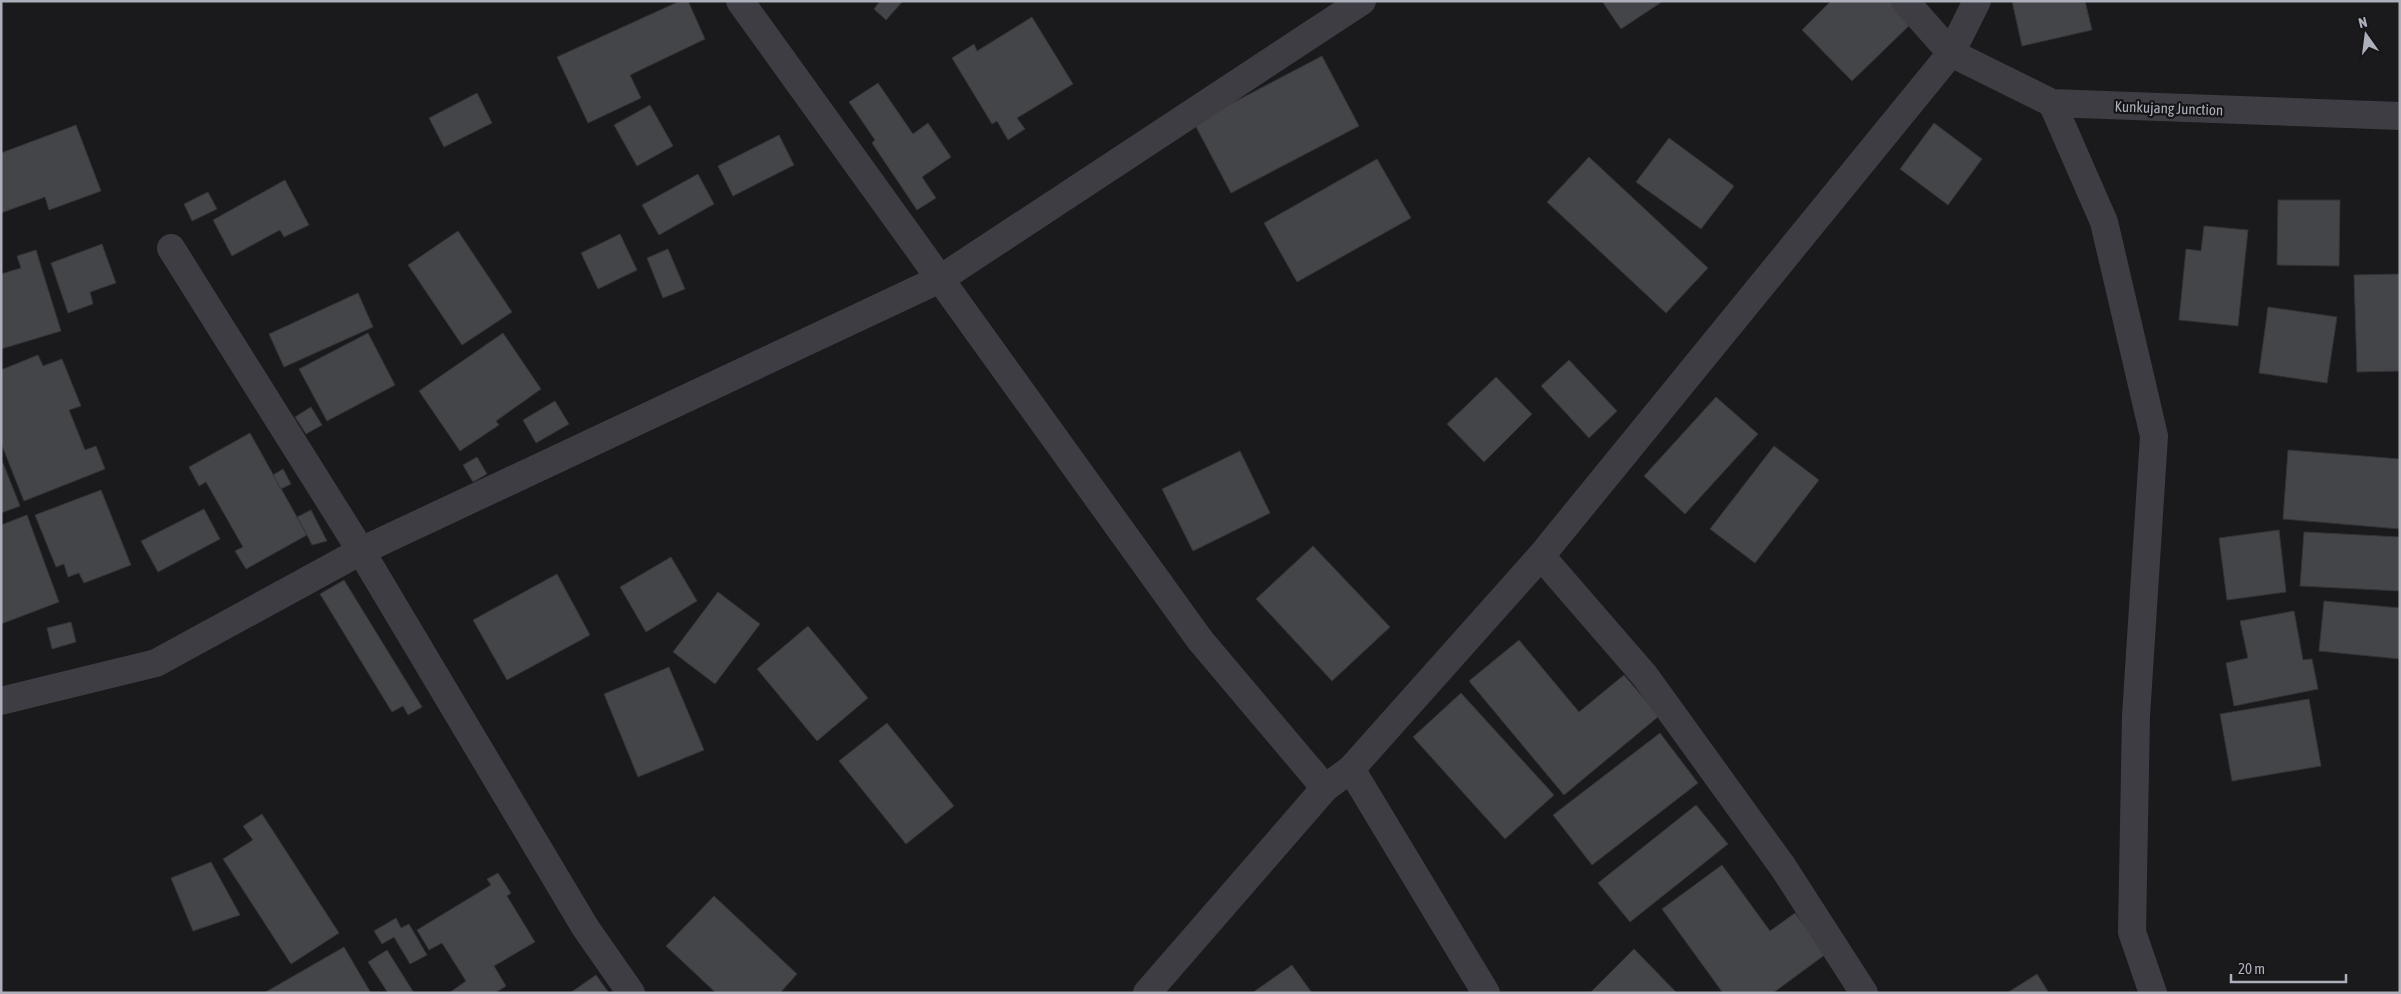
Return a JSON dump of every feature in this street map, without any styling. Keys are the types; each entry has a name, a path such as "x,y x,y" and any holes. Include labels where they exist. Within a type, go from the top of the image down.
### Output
{"street":[{"path":"740,1 1200,640 1325,788"},
{"path":"1,701 156,662 361,551 940,279 1362,1"},
{"path":"1905,1 1951,53"},
{"path":"1147,993 1325,788 1350,769 1541,556 1951,53 1977,1"},
{"name":"Kunkujang Junction","path":"1951,53 2052,103 2400,116"},
{"path":"2052,103 2104,222 2154,436 2136,716 2132,932 2153,993"},
{"path":"172,248 361,551 585,927 631,993"},
{"path":"1541,556 1645,676 1783,867 1864,993"},
{"path":"1350,769 1486,993"}],"building":[{"path":"680,1 688,1 705,39 630,75 641,98 588,123 557,57"},
{"path":"880,1 903,1 886,20 874,9"},
{"path":"1602,1 1663,1 1621,29"},
{"path":"1831,1 1901,1 1917,18 1852,81 1802,30"},
{"path":"2012,1 2085,1 2092,30 2022,46"},
{"path":"1032,17 1073,84 1017,118 1025,129 1008,140 997,121 992,124 952,58 974,44 977,51"},
{"path":"1322,56 1359,126 1231,193 1194,123"},
{"path":"878,83 913,134 928,123 951,157 922,177 936,198 917,210 872,143 875,140 849,102"},
{"path":"477,93 492,123 444,147 429,118"},
{"path":"650,105 673,146 637,166 614,125"},
{"path":"1934,123 1982,159 1948,205 1900,169"},
{"path":"76,125 101,191 49,210 45,197 1,213 1,153"},
{"path":"779,135 794,165 733,196 718,166"},
{"path":"1669,138 1734,186 1701,229 1636,182"},
{"path":"1589,157 1708,268 1666,313 1547,202"},
{"path":"1377,159 1411,218 1297,282 1264,223"},
{"path":"698,174 714,204 659,235 642,205"},
{"path":"285,180 309,225 284,237 280,230 232,256 213,220"},
{"path":"208,192 217,209 192,221 184,204"},
{"path":"2278,200 2340,200 2339,266 2277,265"},
{"path":"2204,226 2248,230 2238,326 2179,320 2186,249 2201,251"},
{"path":"458,231 512,312 462,345 408,265"},
{"path":"620,234 637,270 598,289 581,253"},
{"path":"102,244 116,283 90,292 93,304 68,313 51,263"},
{"path":"668,249 685,289 663,298 647,258"},
{"path":"36,250 61,331 1,349 1,274 21,268 17,256"},
{"path":"2400,274 2400,371 2357,372 2354,275"},
{"path":"358,293 373,327 284,367 269,334"},
{"path":"2268,307 2337,317 2327,383 2259,373"},
{"path":"368,333 395,385 327,421 299,369"},
{"path":"503,333 541,389 496,421 499,425 460,451 419,391"},
{"path":"38,355 43,366 62,359 81,406 69,410 85,450 96,446 105,469 24,501 1,443 1,370"},
{"path":"1569,360 1617,411 1589,438 1541,386"},
{"path":"1496,377 1532,414 1484,462 1447,424"},
{"path":"1716,397 1758,434 1685,514 1644,476"},
{"path":"555,401 569,424 536,443 523,420"},
{"path":"311,407 322,425 306,434 295,417"},
{"path":"250,433 307,535 246,569 235,551 243,547 206,482 199,486 189,467"},
{"path":"1774,446 1819,480 1755,563 1710,529"},
{"path":"2288,450 2400,459 2400,529 2283,519"},
{"path":"1240,451 1270,513 1193,551 1162,489"},
{"path":"477,457 487,474 473,482 463,465"},
{"path":"1,463 3,463 20,506 1,513"},
{"path":"283,469 291,484 281,489 273,475"},
{"path":"101,490 131,565 84,583 79,573 68,577 64,564 56,567 35,515"},
{"path":"204,509 220,539 158,572 141,541"},
{"path":"311,510 327,541 312,545 297,517"},
{"path":"27,515 59,602 1,624 1,525"},
{"path":"2279,530 2286,592 2227,600 2219,538"},
{"path":"2304,532 2400,537 2400,591 2300,586"},
{"path":"1313,546 1390,627 1332,681 1256,599"},
{"path":"671,557 697,601 646,632 620,587"},
{"path":"557,574 590,635 507,680 473,620"},
{"path":"344,580 422,707 408,715 403,706 392,712 320,594"},
{"path":"718,592 760,624 715,684 673,652"},
{"path":"2324,601 2400,608 2400,659 2319,651"},
{"path":"2294,611 2303,660 2312,659 2318,689 2234,706 2226,663 2248,658 2240,621"},
{"path":"71,622 76,642 52,649 47,628"},
{"path":"808,626 868,698 817,741 757,669"},
{"path":"1519,640 1579,712 1624,675 1659,716 1564,795 1469,681"},
{"path":"669,667 704,750 638,777 604,694"},
{"path":"1461,693 1554,795 1505,839 1413,737"},
{"path":"2309,699 2321,766 2232,781 2220,714"},
{"path":"887,723 954,806 906,844 839,761"},
{"path":"1660,733 1698,783 1592,865 1553,815"},
{"path":"1696,805 1728,844 1630,922 1598,883"},
{"path":"262,814 339,933 291,964 223,859 253,840 243,826"},
{"path":"211,862 240,915 193,931 171,878"},
{"path":"1722,865 1770,931 1795,913 1826,954 1773,993 1723,993 1662,909"},
{"path":"498,873 511,893 507,896 535,942 494,966 506,986 495,993 449,993 466,981 442,943 429,950 417,930 491,885 487,879"},
{"path":"714,896 797,974 780,993 716,993 666,946"},
{"path":"396,918 401,928 409,924 427,955 410,964 394,937 382,944 374,931"},
{"path":"344,947 371,993 264,993"},
{"path":"1634,949 1677,993 1590,993"},
{"path":"387,950 414,993 388,993 368,962"},
{"path":"1292,965 1312,993 1252,993"},
{"path":"2037,974 2049,993 2007,993"},
{"path":"596,975 609,993 570,993"}]}
